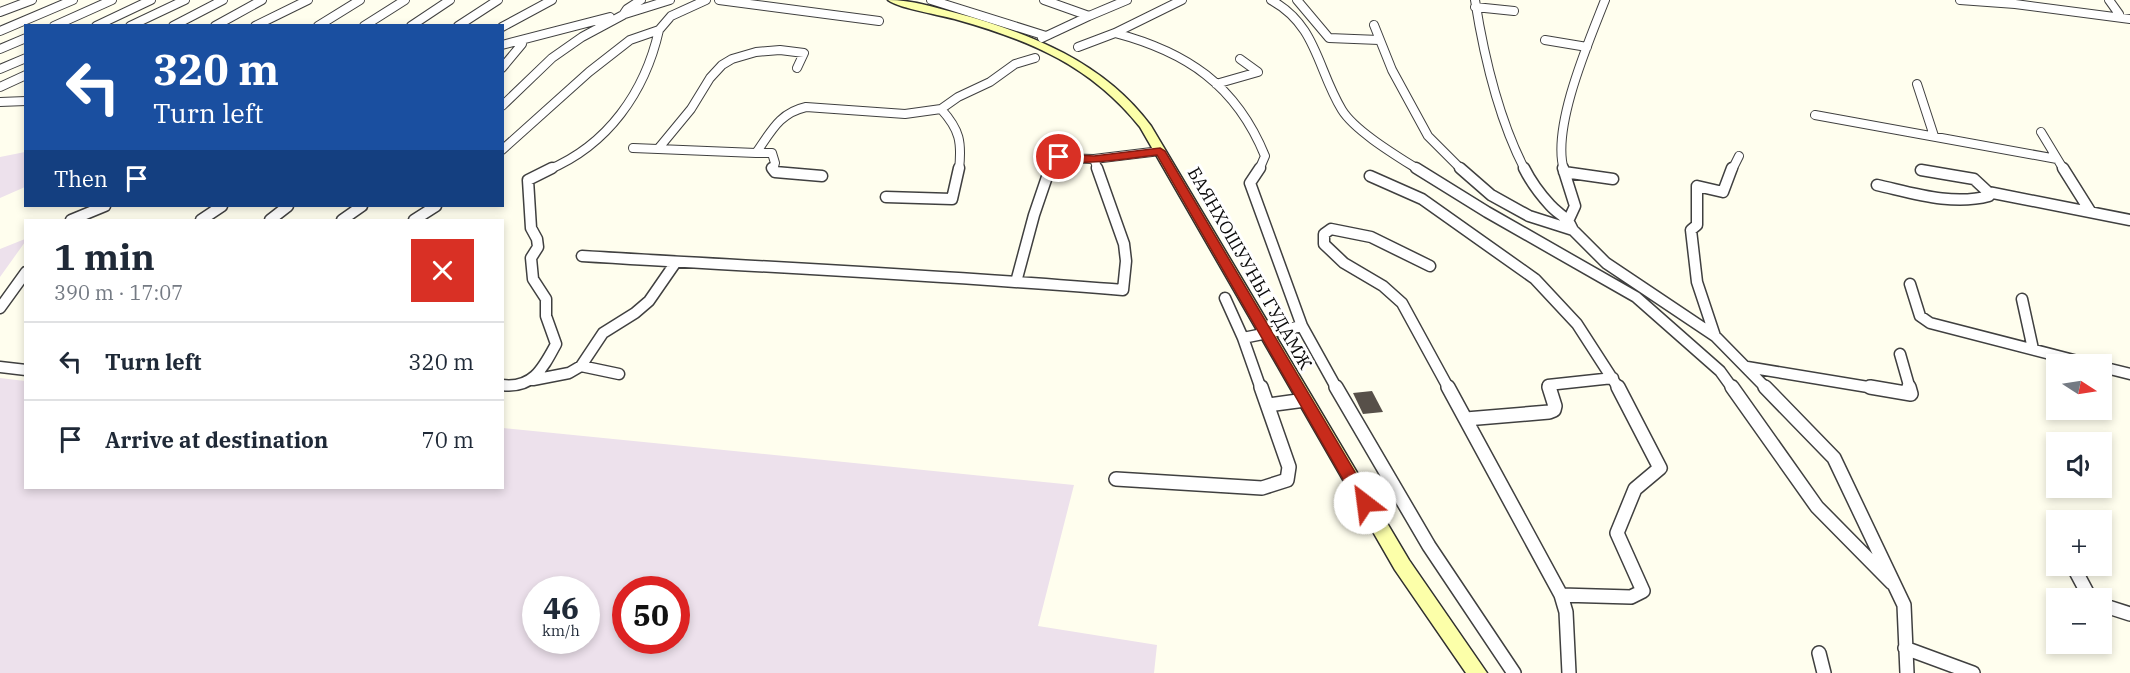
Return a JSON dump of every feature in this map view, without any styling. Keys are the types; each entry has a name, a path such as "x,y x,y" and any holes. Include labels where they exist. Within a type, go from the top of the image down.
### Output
{"main road":[{"name":"БАЯНХОШУУНЫ ГУДАМЖ","path":"893,0 936,10 1038,46 1086,67 1115,88 1139,117 1160,151 1402,565 1477,673"}],"street":[{"path":"0,12 32,0"},
{"path":"0,32 73,0"},
{"path":"58,24 112,0"},
{"path":"100,24 151,0"},
{"path":"134,24 185,0"},
{"path":"177,24 223,0"},
{"path":"219,24 262,0"},
{"path":"259,24 308,0"},
{"path":"321,24 360,0"},
{"path":"367,24 405,0"},
{"path":"414,24 450,0"},
{"path":"461,24 498,0"},
{"path":"504,26 552,0"},
{"path":"504,104 552,58 582,37 623,15 627,9 641,0"},
{"path":"504,44 623,15 670,0"},
{"path":"504,148 589,72 630,40 658,30 671,16 706,0"},
{"path":"719,0 879,21"},
{"path":"932,0 1038,46"},
{"path":"1044,0 1089,16"},
{"path":"756,153 778,119 791,109 806,107 905,114 941,109 958,97 990,82 1064,26 1127,0"},
{"path":"1078,48 1115,33 1182,0"},
{"path":"1271,0 1304,25 1343,112 1379,145 1487,212 1636,297 1720,372 1817,507 1835,523 1872,567 1894,585"},
{"path":"1297,0 1329,38 1378,40"},
{"path":"1569,219 1575,206 1561,161 1565,115 1587,46 1605,0"},
{"path":"1960,0 2130,18"},
{"path":"2109,0 2119,14"},
{"path":"1514,12 1475,3 1482,42 1512,145 1534,187 1553,208 1569,219 1573,230 1606,264 1715,336 1834,458 1904,605 1907,673"},
{"path":"1284,8 1310,15"},
{"path":"2091,13 2119,14 2130,18"},
{"path":"1374,25 1378,40 1428,136 1434,143 1491,195 1529,216 1573,230"},
{"path":"504,385 524,385 539,375 556,344 546,316 546,299 533,279 531,258 538,247 537,238 531,228 528,180 541,171 581,154 614,123 636,93 655,53 658,30"},
{"path":"1115,33 1168,50 1216,84 1237,107 1260,143 1265,156 1250,183 1302,326 1372,452 1477,623 1514,673"},
{"path":"0,49 24,39"},
{"path":"504,66 522,44 522,40"},
{"path":"1545,40 1587,46"},
{"path":"658,149 692,108 711,76 723,63 753,51 794,51 804,53 797,68"},
{"path":"0,69 24,59"},
{"path":"1216,84 1258,72 1240,59"},
{"path":"0,87 24,76"},
{"path":"1917,84 1934,136"},
{"path":"0,102 24,101"},
{"path":"886,197 952,199 959,157 958,132 954,123 941,109"},
{"path":"1815,115 2058,159"},
{"path":"2041,132 2090,211"},
{"path":"633,148 740,154 772,153 775,163 772,169 775,172 822,176"},
{"path":"1016,282 1034,214 1054,158 1094,159 1160,151"},
{"path":"1715,336 1697,282 1691,230 1697,225 1697,186 1724,192 1726,180 1739,156"},
{"path":"582,256 839,272 952,276 1123,290 1126,259 1115,213 1094,159"},
{"path":"1921,170 1974,179 1988,192 2130,219"},
{"path":"1564,172 1613,179"},
{"path":"1370,176 1422,199 1535,279 1577,324 1613,378 1660,468 1635,489 1617,533 1643,591 1631,597 1561,595"},
{"path":"1877,185 1961,200 1980,200 1989,196 1988,192"},
{"path":"73,219 103,207"},
{"path":"202,219 220,207"},
{"path":"271,219 287,207"},
{"path":"343,219 361,207"},
{"path":"416,219 434,207"},
{"path":"1430,266 1391,244 1369,236 1331,229 1324,234 1324,244 1337,257 1351,268 1367,275 1391,291 1402,302 1561,595 1566,612 1569,673"},
{"path":"530,381 569,373 581,366 603,333 635,313 649,301 676,262"},
{"path":"0,308 24,275"},
{"path":"1910,284 1920,316 1930,323 2052,354"},
{"path":"1116,479 1262,488 1287,480 1289,467 1268,405 1225,298"},
{"path":"2022,299 2033,349"},
{"path":"1243,338 1302,326"},
{"path":"1746,367 1911,394 1900,354"},
{"path":"581,366 619,374"},
{"path":"0,367 24,370"},
{"path":"2112,370 2130,374"},
{"path":"1466,419 1549,412 1554,410 1555,406 1548,385 1613,378"},
{"path":"1268,405 1305,400"},
{"path":"2112,608 2130,614"},
{"path":"1905,648 1973,673"},
{"path":"1819,653 1824,673"}],"shaded area":[{"path":"24,152 24,187 0,198 0,157"},
{"path":"24,239 24,243 0,277 0,249"},
{"path":"0,378 24,381 24,489 504,489 504,428 1074,485 1038,626 1157,645 1154,673 0,673"}],"building":[{"path":"1372,391 1383,412 1363,414 1353,393"}],"route":[{"path":"1059,157 1094,159 1160,151 1365,503"}]}
